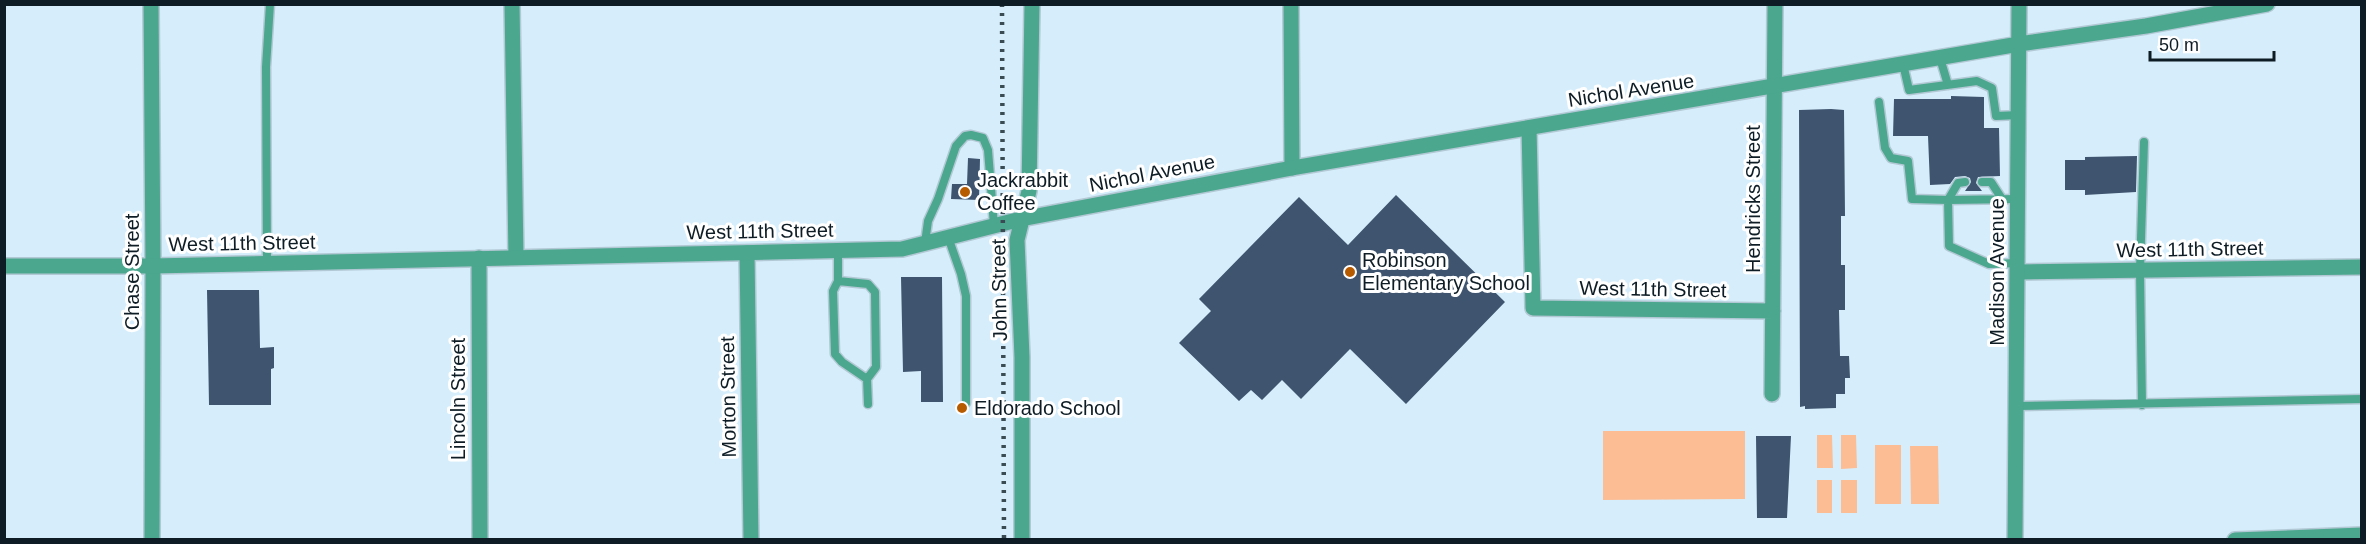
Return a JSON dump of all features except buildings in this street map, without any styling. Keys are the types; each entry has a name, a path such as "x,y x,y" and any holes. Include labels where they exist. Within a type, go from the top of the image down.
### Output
{"street":[{"name":"Chase Street","path":"151,4 152,540"},
{"path":"512,4 516,257"},
{"name":"John Street","path":"1022,540 1022,357 1017,240 1029,191 1032,4"},
{"path":"1291,4 1292,168"},
{"name":"Hendricks Street","path":"1773,394 1775,4"},
{"name":"Madison Avenue","path":"2015,540 2019,268 2019,4"},
{"name":"Nichol Avenue","path":"998,225 1292,168 2019,44 2146,26 2268,4"},
{"name":"West 11th Street","path":"1529,128 1533,308 1773,312"},
{"name":"West 11th Street","path":"4,266 153,266 902,249 998,225"},
{"name":"Morton Street","path":"747,253 751,540"},
{"name":"Lincoln Street","path":"479,258 480,540"},
{"name":"West 11th Street","path":"2019,268 2140,271 2361,267"},
{"path":"2235,540 2361,535"}],"lane":[{"path":"267,263 266,67 270,4"},
{"path":"1940,58 1948,85"},
{"path":"1903,64 1908,90 1977,81 1992,88 1996,116 2019,115"},
{"path":"1879,102 1886,148 1891,158 1908,161 1912,199 2019,199"},
{"path":"925,243 928,221 956,146 965,136 982,138 988,150 998,225"},
{"path":"2142,405 2140,271 2144,142"},
{"path":"1982,182 1991,182 2002,199"},
{"path":"1965,183 1958,183 1948,200 1949,246 1989,264 2019,268"},
{"path":"948,237 966,296 966,403"},
{"path":"838,251 838,281 832,291 835,354 867,379"},
{"path":"838,281 868,284 875,292 876,367 867,379 868,404"},
{"path":"2017,406 2361,399"}],"shaded area":[{"path":"1603,431 1745,431 1745,499 1603,500"},
{"path":"1817,435 1832,435 1833,468 1817,468"},
{"path":"1841,435 1856,435 1857,468 1841,469"},
{"path":"1875,445 1901,445 1901,504 1875,504"},
{"path":"1910,446 1938,446 1939,504 1911,504"},
{"path":"1817,480 1832,480 1832,513 1817,513"},
{"path":"1841,480 1857,480 1857,513 1841,513"}],"railway":[{"path":"1002,4 1004,540"}],"place":[{"name":"Jackrabbit Coffee","path":"965,192"},
{"name":"Robinson Elementary School","path":"1350,272"},
{"name":"Eldorado School","path":"962,408"}]}
